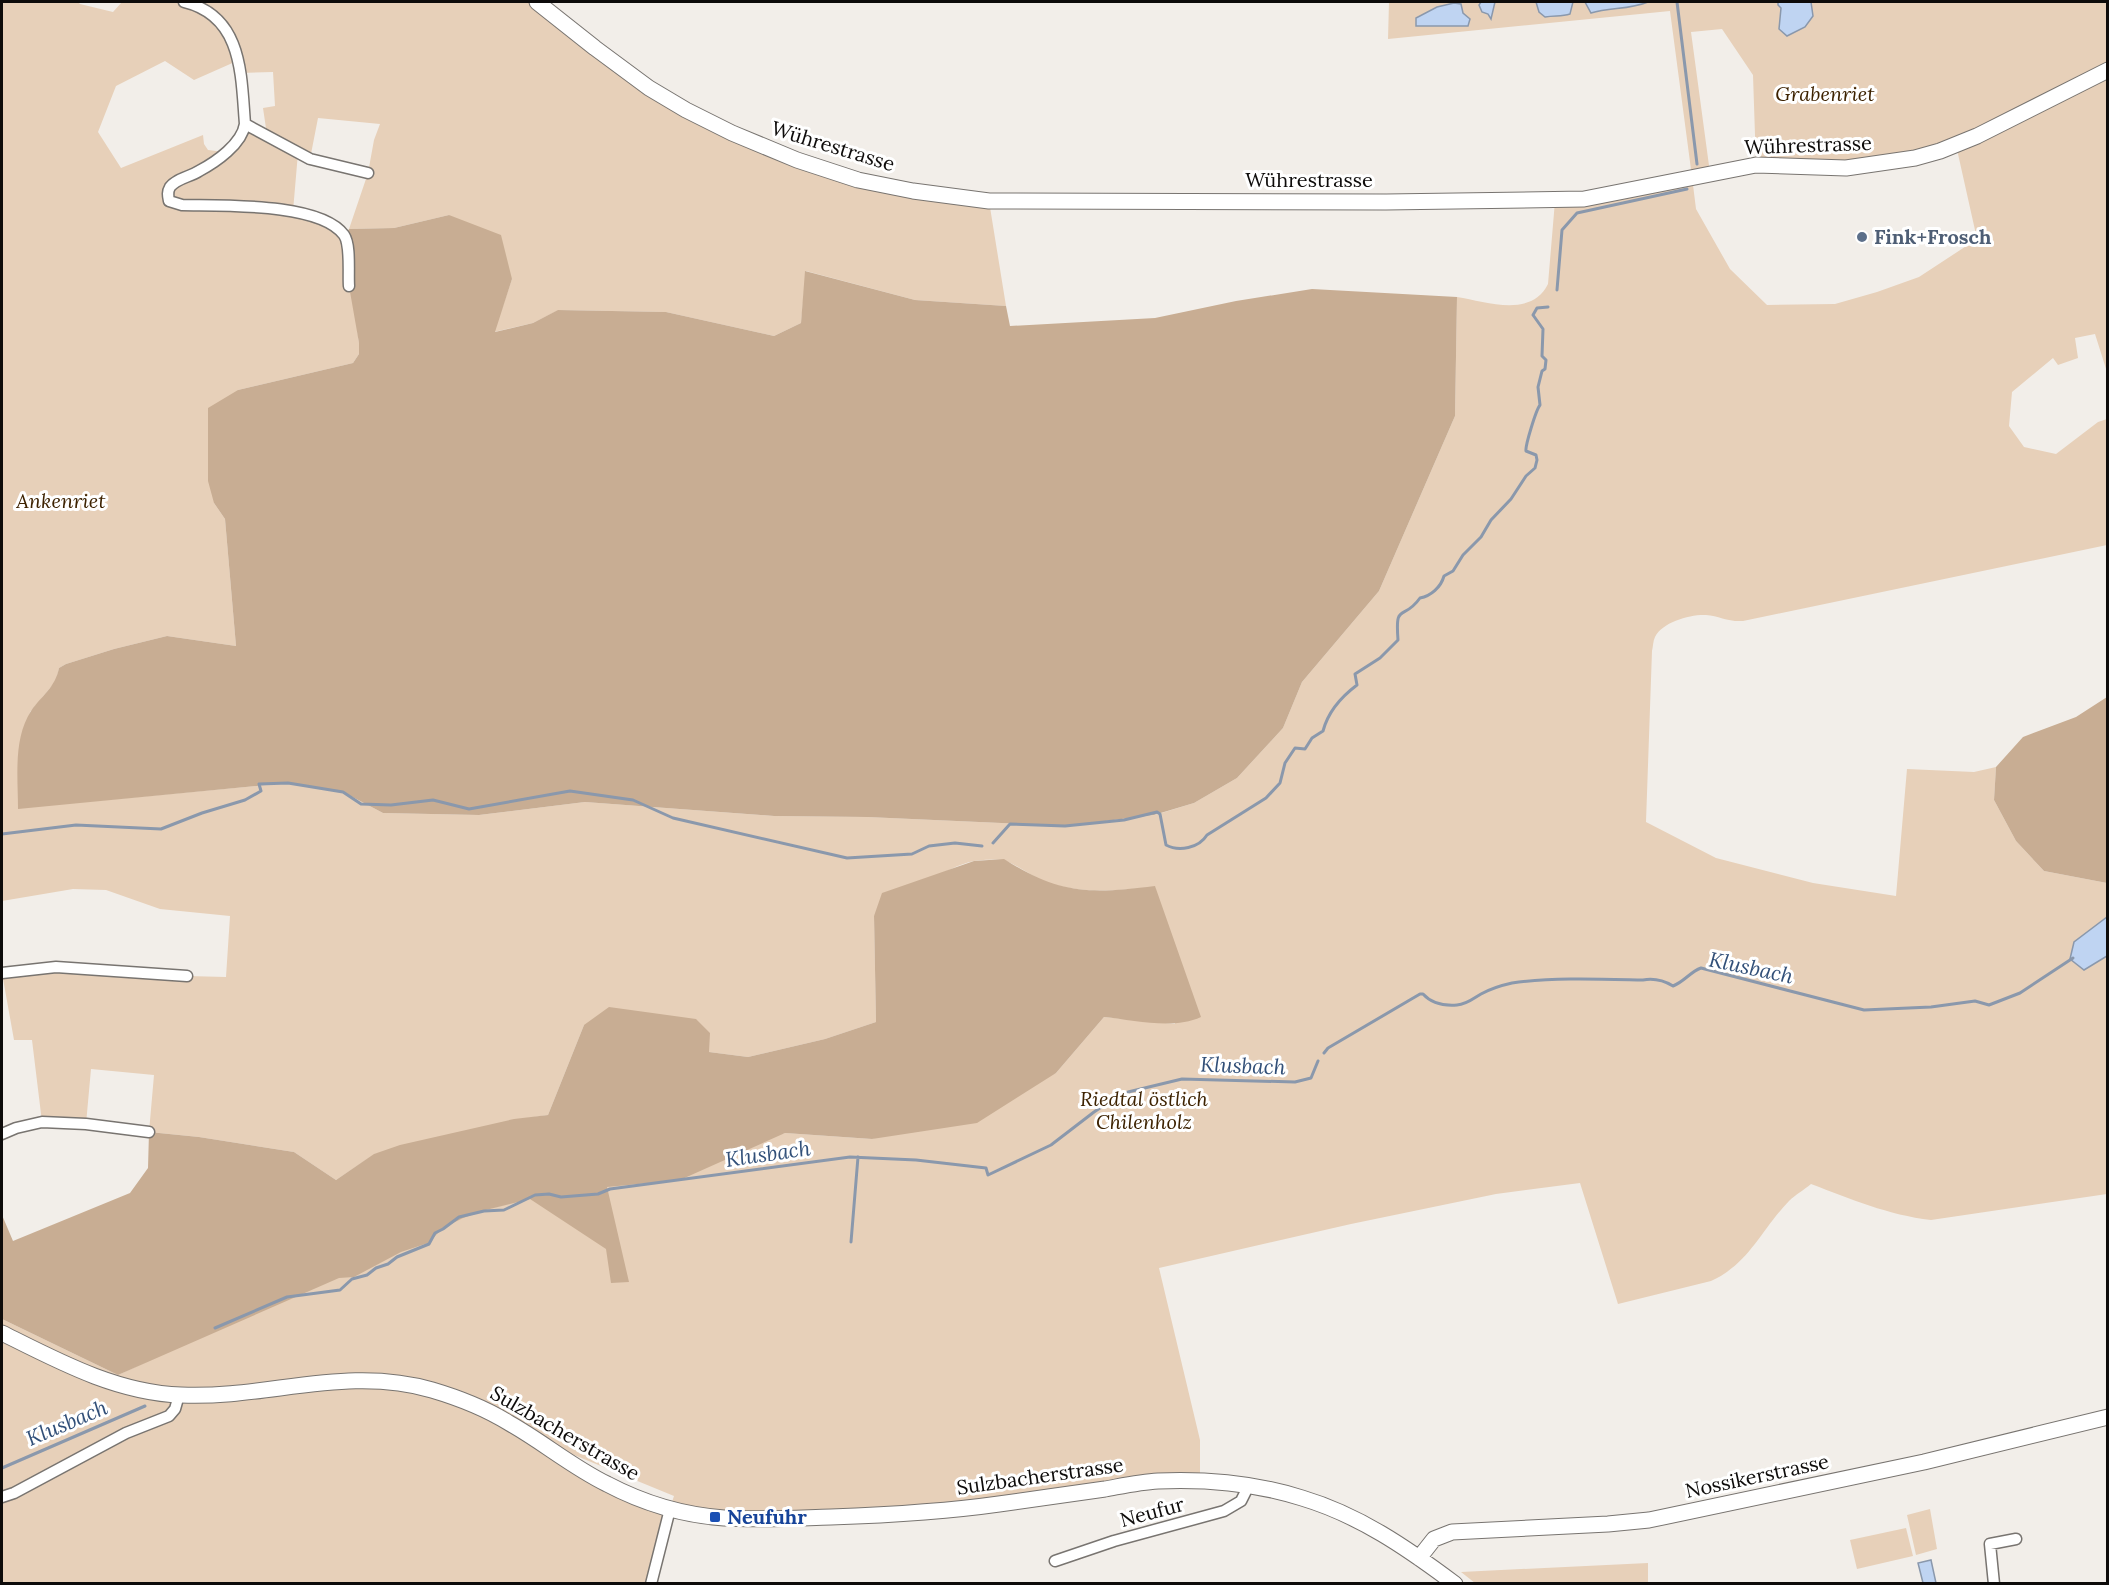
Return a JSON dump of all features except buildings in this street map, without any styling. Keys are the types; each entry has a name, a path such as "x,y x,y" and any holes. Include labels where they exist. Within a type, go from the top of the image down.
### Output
{"street":[{"path":"184,2 209,10 228,32 235,48 240,73 245,124 244,132 238,140 214,161 200,171 176,182 169,189 169,201 182,205 266,207 292,211 334,226 345,236 348,245 349,286"},
{"name":"Wührestrasse","path":"537,2 649,88 732,134 796,160 858,180 913,191 989,201 1386,202 1584,199 1756,165 1846,168 1915,158 1977,136 2108,70"},
{"path":"245,124 310,159 368,173"},
{"path":"2,973 56,967 187,976"},
{"path":"2,1134 42,1122 86,1124 149,1132"},
{"name":"Sulzbacherstrasse","path":"2,1333 105,1381 179,1395 244,1393 348,1380 426,1388 461,1399 490,1412 605,1484 670,1509 715,1517 744,1519 867,1516 956,1509 1155,1481 1200,1480 1249,1485 1329,1507 1386,1535 1455,1584"},
{"path":"2,1497 14,1493 126,1433 169,1416 175,1409 179,1395"},
{"name":"Nossikerstrasse","path":"1419,1558 1434,1539 1452,1532 1650,1520 1924,1462 2108,1417"},
{"name":"Neufur","path":"1054,1561 1114,1541 1224,1511 1241,1501 1249,1485"},
{"path":"651,1584 670,1509"},
{"path":"1994,1584 1990,1544 2016,1539"}],"green space":[{"path":"2,2 78,2 113,12 122,2 537,2 649,88 796,160 989,201 1006,306 915,300 806,271 801,323 774,336 666,312 559,310 533,323 494,332 512,279 449,215 394,228 349,229 368,173 374,140 380,124 318,118 310,159 298,153 293,211 345,236 359,354 353,363 238,390 214,503 225,519 236,646 167,636 114,649 59,668 56,681 30,712 18,808 288,783 343,792 383,813 479,815 585,802 774,816 867,817 1065,826 1155,815 1194,803 1237,778 1283,728 1302,682 1379,591 1455,416 1457,297 1507,305 1531,301 1540,295 1548,284 1555,201 1692,177 1670,11 1388,39 1389,2 2107,2 2107,372 2095,334 2075,338 2078,358 2058,365 2053,358 2012,392 2009,426 2024,447 2056,454 2098,422 2107,419 2107,545 1743,621 1700,615 1670,623 1659,632 1653,642 1646,822 1716,858 1813,883 1896,896 1907,769 1974,772 1996,767 1994,800 2016,841 2044,871 2107,883 2107,1194 1931,1220 1915,1218 1855,1201 1811,1184 1789,1201 1754,1246 1724,1274 1711,1281 1618,1304 1580,1183 1496,1194 1159,1268 1200,1440 1200,1480 793,1518 670,1509 651,1583 2,1583 2,1319 118,1375 459,1217 785,1133 872,1139 1056,1073 1104,1017 1175,1024 1155,887 1105,891 1080,890 1042,881 1003,860 974,861 937,876 874,916 876,1022 825,1039 748,1057 709,1052 584,1025 548,1115 514,1120 375,1154 336,1180 294,1152 199,1137 149,1132 154,1075 91,1069 86,1124 42,1122 32,1040 14,1040 2,973 56,967 226,977 230,916 160,909 106,890 73,889 2,901","holes":["1722,29 1753,75 1756,165 1915,158 1956,145 1977,239 1919,277 1877,292 1835,304 1767,305 1730,269 1696,209 1692,177 1710,173 1691,32","165,61 194,80 237,61 240,73 273,72 275,106 263,108 267,135 245,124 225,152 208,150 204,144 203,135 121,168 98,132 116,86","540,1441 674,1496 670,1508"]},
{"path":"1930,1509 1937,1549 1916,1555 1907,1515"},
{"path":"1906,1528 1913,1556 1857,1569 1850,1540"},
{"path":"1648,1563 1648,1583 1475,1583 1461,1572"}],"shaded area":[{"path":"449,215 501,235 512,279 495,332 533,323 558,310 666,312 774,336 801,323 805,271 915,300 1006,306 1010,326 1155,318 1236,301 1312,289 1457,297 1455,416 1379,591 1302,682 1283,728 1237,778 1194,803 1154,815 1065,826 867,817 774,816 585,802 479,815 383,813 343,792 288,783 18,809 18,758 21,734 31,711 51,686 59,668 114,649 167,636 236,646 225,519 214,503 208,481 208,408 238,390 353,363 359,354 359,343 349,286 345,236 349,229 394,228"},
{"path":"2107,697 2107,883 2044,871 2016,841 1994,800 1996,767 2023,737 2076,717"},
{"path":"1004,859 1042,880 1076,889 1112,890 1155,886 1201,1017 1166,1024 1104,1017 1056,1073 977,1123 872,1139 785,1133 680,1180 607,1187 629,1282 611,1283 606,1249 530,1199 463,1218 443,1228 428,1243 401,1252 354,1277 339,1278 118,1375 2,1319 2,1215 13,1241 130,1193 148,1168 149,1132 199,1137 294,1152 336,1180 374,1154 400,1145 514,1119 548,1115 584,1025 609,1007 696,1019 710,1033 709,1052 748,1057 825,1039 876,1022 874,916 882,893 974,861"}],"water":[{"path":"1481,2 1495,2 1491,19 1488,14 1482,12 1479,5"},
{"path":"1536,2 1573,2 1570,14 1545,17 1539,12"},
{"path":"1585,2 1648,2 1591,13"},
{"path":"1778,2 1811,2 1813,16 1805,27 1787,36 1779,29 1781,8"},
{"path":"1454,3 1461,4 1463,13 1470,19 1468,26 1416,26 1416,18 1437,7"},
{"path":"2107,917 2107,956 2084,970 2070,959 2074,942"},
{"path":"1931,1560 1936,1583 1923,1583 1918,1563"}],"waterway":[{"path":"1677,2 1697,164"},
{"path":"1557,290 1562,230 1577,213 1687,189"},
{"path":"993,843 1010,824 1065,826 1124,820 1157,812 1160,814 1166,845 1188,848 1266,798 1280,783 1285,763 1295,748 1305,749 1312,738 1323,731 1336,705 1357,685 1355,674 1380,658 1398,640 1399,616 1420,598 1435,590 1441,584 1444,576 1453,571 1463,555 1481,537 1491,520 1535,468 1536,455 1526,451 1526,448 1540,405 1538,387 1546,360 1542,356 1543,329 1533,315 1537,308 1548,307"},
{"path":"2,834 76,825 161,829 245,800 261,791 259,784 288,783 343,792 361,804 391,805 433,800 469,809 570,791 633,800 673,818 847,858 912,854 929,846 955,843 982,846"},
{"name":"Klusbach","path":"1324,1053 1328,1048 1420,994 1438,1004 1452,1005 1464,1004 1501,986 1528,981 1651,979 1673,986 1701,968 1864,1010 1931,1007 1975,1001 1989,1005 2020,993 2073,958"},
{"name":"Klusbach","path":"215,1328 287,1297 340,1290 352,1279 367,1275 397,1257 429,1244 435,1233 459,1217 484,1211 504,1210 535,1195 549,1194 561,1197 598,1194 610,1189 850,1157 916,1160 986,1168 988,1175 1051,1145 1094,1112 1128,1092 1182,1079 1295,1082 1311,1078 1318,1061"},
{"path":"851,1242 858,1157"},
{"name":"Klusbach","path":"2,1468 145,1406"}],"place":[{"name":"Fink+Frosch","path":"1862,237"},
{"name":"Neufuhr","path":"715,1517"}],"park label":[{"name":"Grabenriet","path":"1825,94"},
{"name":"Ankenriet","path":"61,501"},
{"name":"Riedtal östlich Chilenholz","path":"1144,1110"}]}
